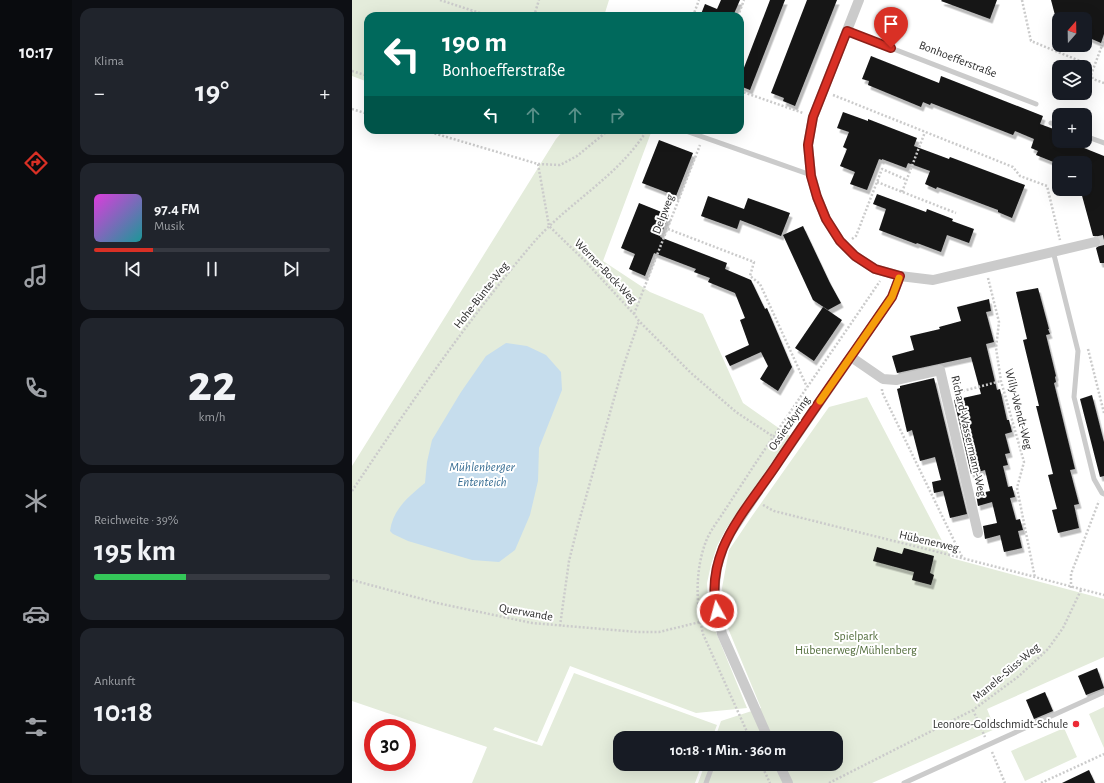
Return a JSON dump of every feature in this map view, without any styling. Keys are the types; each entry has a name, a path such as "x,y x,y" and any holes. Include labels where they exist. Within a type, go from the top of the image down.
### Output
{"street":[{"path":"859,0 813,117 808,145 811,176 817,197 826,219 840,241 855,256 875,269 900,276 933,280 1095,242"},
{"name":"Ossietzkyring","path":"765,731 722,634 714,599 717,567 723,548 731,532 892,297 900,276"},
{"path":"851,357 883,379"},
{"name":"Richard-Wassermann-Weg","path":"883,379 896,380 940,370 978,533"},
{"path":"782,771 788,783"}],"lane":[{"name":"Bonhoefferstraße","path":"847,31 1036,104"},
{"path":"697,134 811,176"},
{"path":"1092,139 1104,144"},
{"path":"1058,250 1078,351 1074,396 1094,479 1103,493"},
{"path":"904,783 1102,693"},
{"path":"706,783 710,771"}],"path":[{"path":"440,0 478,12"},
{"path":"535,12 539,0"},
{"path":"694,12 699,0"},
{"path":"740,12 744,0"},
{"path":"1022,0 1031,41 1078,60"},
{"path":"1092,73 1104,40"},
{"path":"352,71 364,75"},
{"path":"1092,79 1104,83"},
{"path":"823,91 1013,167 1020,176 1048,186 1058,250"},
{"path":"744,92 813,117"},
{"path":"352,109 364,113"},
{"path":"902,192 925,132"},
{"path":"437,134 538,164 560,165 577,156 604,134"},
{"name":"Hohe-Bünte-Weg","path":"352,491 424,385 511,270 549,226 632,152 643,134"},
{"name":"Delpweg","path":"634,314 642,297 702,137"},
{"path":"538,164 549,226"},
{"path":"845,246 856,236 882,169 907,180"},
{"path":"877,182 956,213"},
{"name":"Werner-Bock-Weg","path":"549,226 585,261 639,321 691,373 736,412 789,446"},
{"path":"668,229 754,262 750,276 760,284 807,387"},
{"name":"Willy-Wendt-Weg","path":"986,268 999,322 996,348 1001,380 1024,462 1017,488 1035,578"},
{"path":"773,436 886,272"},
{"path":"560,626 569,561 578,525 623,367 639,321"},
{"path":"1087,344 1104,413"},
{"path":"883,379 882,392 962,558"},
{"path":"946,396 1001,380"},
{"path":"1071,588 1071,574 1103,493"},
{"name":"Hübenerweg","path":"753,499 774,511 962,558 1104,596"},
{"name":"Querwande","path":"352,580 451,606 532,624 614,631 659,632 700,622"},
{"name":"Manele-Süss-Weg","path":"829,783 973,710 1013,680 1048,649 1063,628 1082,590"},
{"path":"1041,783 1104,754"},
{"path":"765,771 770,783"}],"green space":[{"path":"352,0 609,0 605,12 364,12 364,80 352,76"},
{"path":"560,134 651,134 603,261 650,292 703,314 743,403 790,436 726,529 717,546 707,583 711,620 747,708 696,713 570,666 537,742 495,727 493,730 542,746 574,673 717,725 715,731 613,731 613,771 699,771 695,783 472,783 487,747 416,723 416,719 405,719 352,701 352,466"},
{"name":"Spielpark Hübenerweg/Mühlenberg","path":"867,397 951,558 1104,599 1104,657 987,709 995,729 872,783 698,783 702,771 843,771 843,731 717,731 721,721 761,708 725,621 722,588 729,550 829,407"},
{"path":"1104,707 1104,748 1089,714"},
{"path":"1064,728 1077,757 1025,781 1011,751"}],"water":[{"name":"Mühlenberger Ententeich","path":"506,343 527,346 546,355 561,372 562,390 539,448 538,481 530,515 515,550 499,562 472,560 408,541 393,534 390,531 394,516 408,498 425,483 427,462 432,440 461,392 486,356"}],"building":[{"path":"721,0 740,0 735,12 702,12 705,4 717,9"},
{"path":"770,0 785,0 750,90 744,88 744,68"},
{"path":"807,0 837,0 795,106 783,101 784,98 771,93"},
{"path":"997,0 990,19 941,1"},
{"path":"1051,0 1104,0 1104,34 1101,43 1092,39 1092,12 1054,12"},
{"path":"871,56 939,83 941,76 1043,116 1040,124 1052,128 1052,148 1084,148 1104,156 1104,263 1100,263 1096,248 1101,244 1101,240 1097,236 1093,236 1082,196 1092,196 1092,156 1052,156 1052,161 1036,155 1038,151 1031,148 1034,139 1015,131 1013,135 931,103 930,105 923,102 921,107 868,85 869,81 862,79"},
{"path":"843,112 868,121 868,119 917,138 914,146 949,159 950,157 1025,185 1012,218 998,212 998,210 937,187 936,189 925,184 930,171 908,163 906,168 879,159 867,190 850,184 855,172 840,166 847,149 843,147 849,132 837,128"},
{"path":"659,140 693,153 676,196 642,183"},
{"path":"877,194 926,212 927,209 953,219 952,221 974,229 969,243 947,235 941,252 879,230 886,209 873,204"},
{"path":"708,196 744,209 748,198 790,213 781,236 740,220 737,229 701,216"},
{"path":"639,203 669,215 660,237 727,263 725,269 751,280 765,309 767,308 792,367 778,391 760,379 768,366 761,352 730,366 725,356 749,345 740,320 745,318 735,293 708,282 710,278 694,272 696,269 654,253 645,276 629,269 635,254 621,248"},
{"path":"803,226 841,303 828,310 813,300 783,235"},
{"path":"1038,288 1050,334 1046,335 1056,376 1056,382 1054,383 1075,469 1070,470 1079,504 1074,505 1079,528 1058,533 1052,510 1057,509 1048,475 1053,474 1036,406 1039,406 1023,340 1027,339 1016,292"},
{"path":"989,299 991,311 986,312 994,342 986,344 997,390 1000,389 1007,420 1009,420 1012,432 1005,434 1010,453 1005,454 1008,465 1003,466 1008,487 1012,486 1015,497 1010,498 1016,520 1020,519 1023,530 1018,531 1022,548 1004,552 1000,535 985,539 983,526 997,523 992,502 978,506 976,494 990,491 985,470 971,474 954,400 981,394 971,357 897,373 892,356 914,350 910,336 940,329 939,327 961,321 957,307"},
{"path":"823,307 842,320 814,361 795,348"},
{"path":"934,378 967,514 950,518 943,491 934,493 932,482 941,480 935,457 920,461 912,430 907,432 897,389 900,388 900,386"},
{"path":"1092,395 1104,442 1104,476 1100,477 1080,399"},
{"path":"877,547 902,554 904,548 934,556 930,573 934,575 931,585 912,580 914,572 873,561"},
{"path":"1097,668 1104,688 1086,695 1078,676"},
{"path":"1045,692 1053,711 1034,719 1026,700"},
{"path":"1089,770 1095,783 1062,783"}],"tunnel":[{"path":"1095,242 1104,240"}],"slow traffic":[{"path":"820,401 892,297 899,278"}],"place":[{"name":"Leonore-Goldschmidt-Schule","path":"1076,724"}],"route":[{"path":"717,611 714,599 717,567 723,548 731,532 892,297 900,276 875,269 855,256 840,241 826,219 817,197 811,176 808,145 813,117 847,31 891,48"}]}
